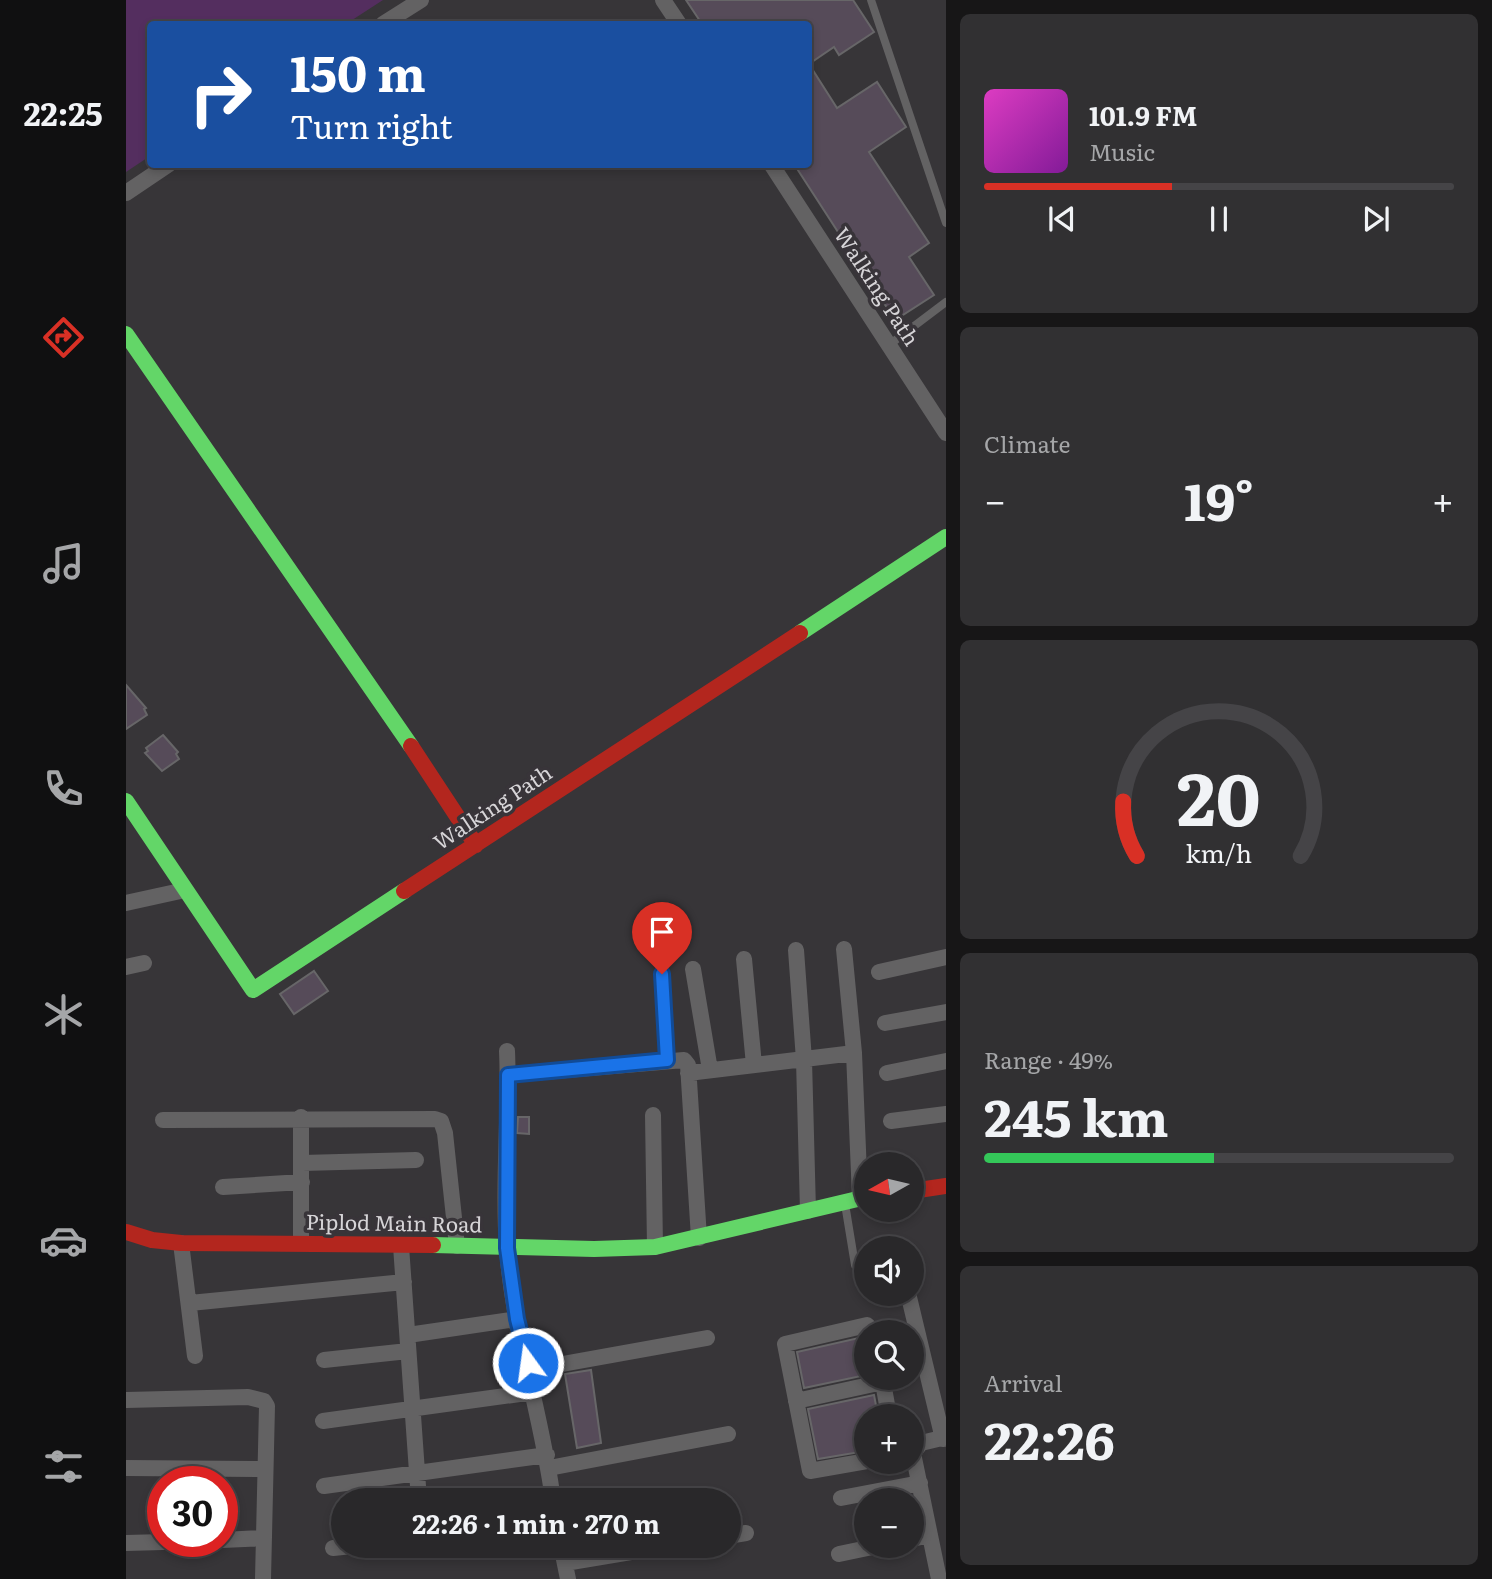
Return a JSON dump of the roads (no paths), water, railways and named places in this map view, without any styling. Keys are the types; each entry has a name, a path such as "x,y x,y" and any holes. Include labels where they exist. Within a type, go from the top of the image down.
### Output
{"street":[{"path":"388,21 421,0"},
{"path":"663,0 677,21"},
{"path":"126,193 163,168"},
{"name":"Walking Path","path":"774,168 946,433"},
{"path":"126,334 377,695 476,845"},
{"name":"Walking Path","path":"126,801 253,990 946,537"},
{"path":"126,903 185,890"},
{"path":"844,949 854,1053 856,1152"},
{"path":"796,950 804,1060 808,1212"},
{"path":"879,972 946,957"},
{"path":"744,959 754,1065"},
{"path":"126,967 144,963"},
{"path":"693,969 710,1070"},
{"path":"662,974 667,1060"},
{"path":"885,1023 946,1012"},
{"path":"507,1051 507,1248 517,1319 551,1488"},
{"path":"688,1073 854,1053"},
{"path":"508,1075 684,1060 688,1073 699,1238"},
{"path":"887,1073 946,1061"},
{"path":"891,1121 946,1114"},
{"path":"653,1115 654,1247"},
{"path":"301,1117 301,1242"},
{"path":"163,1120 427,1117 441,1121 445,1133 457,1246"},
{"path":"302,1163 416,1160"},
{"path":"223,1186 302,1182"},
{"path":"924,1189 946,1186"},
{"name":"Piplod Main Road","path":"126,1232 152,1240 181,1243 301,1242 507,1248 654,1247 854,1200"},
{"path":"181,1243 195,1356"},
{"path":"401,1246 417,1488"},
{"path":"190,1303 404,1282"},
{"path":"911,1306 944,1438 924,1442"},
{"path":"324,1360 517,1319"},
{"path":"854,1328 786,1343 810,1471 854,1463"},
{"path":"529,1370 707,1338"},
{"path":"796,1401 854,1387"},
{"path":"323,1421 534,1392"},
{"path":"126,1400 248,1397 264,1401 267,1406 263,1579"},
{"path":"324,1486 416,1473 548,1462 728,1434"},
{"path":"126,1468 265,1469"},
{"path":"918,1474 939,1579"},
{"path":"841,1498 920,1483"},
{"path":"741,1534 746,1533"},
{"path":"924,1536 930,1535"},
{"path":"238,1539 264,1538"},
{"path":"126,1543 147,1542"},
{"path":"839,1555 854,1552"},
{"path":"566,1571 620,1558"}],"lane":[{"path":"871,0 946,223"},
{"path":"889,345 946,302"}]}
